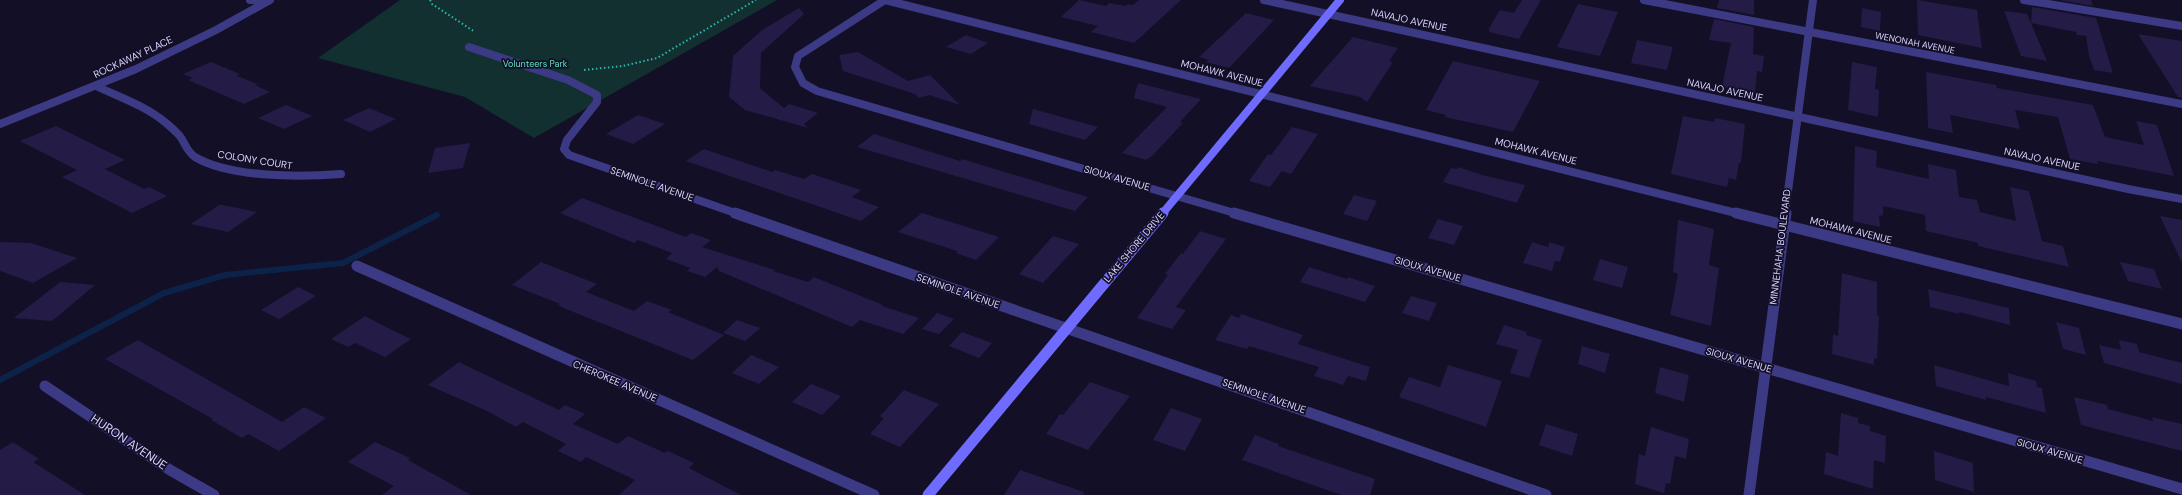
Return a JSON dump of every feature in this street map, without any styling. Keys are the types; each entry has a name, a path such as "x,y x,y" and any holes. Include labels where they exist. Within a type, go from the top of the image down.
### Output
{"street":[{"path":"250,0 269,1"},
{"name":"MOHAWK AVENUE","path":"885,0 2182,324"},
{"name":"SIOUX AVENUE","path":"885,0 803,51 798,56 795,67 804,82 817,91 2182,490"},
{"name":"NAVAJO AVENUE","path":"1264,0 1798,118 2182,199"},
{"name":"LAKE SHORE DRIVE","path":"928,495 1340,0"},
{"name":"WENONAH AVENUE","path":"1644,0 2182,104"},
{"name":"MINNEHAHA BOULEVARD","path":"1749,495 1764,368 1810,32 1813,0"},
{"path":"2024,0 2182,26"},
{"name":"ROCKAWAY PLACE","path":"0,124 96,86 216,30 269,1"},
{"name":"SEMINOLE AVENUE","path":"468,47 556,75 587,88 597,95 597,102 567,140 564,149 569,155 1066,329 1295,406 1546,495"},
{"name":"COLONY COURT","path":"96,86 142,108 164,122 180,136 185,147 194,156 210,164 230,169 294,177 341,174"},
{"name":"CHEROKEE AVENUE","path":"357,266 874,495"},
{"name":"HURON AVENUE","path":"45,386 170,470 214,495"}],"path":[{"path":"430,0 432,4 484,38 468,47"},
{"path":"556,75 657,58 756,0"}],"green space":[{"name":"Volunteers Park","path":"400,0 777,0 534,138 465,97 318,58"}],"building":[{"path":"1079,0 1106,6 1109,3 1125,6 1128,4 1133,5 1139,0 1181,0 1134,43 1091,32 1098,26 1061,17"},
{"path":"1522,0 1541,0 1519,39 1489,32 1490,30 1488,30 1500,10 1514,13"},
{"path":"1719,0 1754,0 1754,15 1717,8"},
{"path":"1917,0 1977,10 1982,48 1918,35"},
{"path":"2059,0 2091,0 2093,6"},
{"path":"1578,4 1618,12 1600,56 1557,47"},
{"path":"2032,7 2096,18 2113,73 2094,70 2089,56 2086,36 2077,35 2076,32 2031,23"},
{"path":"799,8 804,14 761,53 760,88 784,108 789,104 818,113 804,124 808,128 745,110 729,97 733,56 762,30"},
{"path":"1862,8 1881,12 1880,31 1861,27"},
{"path":"2004,11 2027,14 2047,61 2021,56"},
{"path":"1246,13 1274,20 1229,68 1206,62 1209,60 1199,57"},
{"path":"1714,19 1754,27 1753,54 1764,56 1762,72 1757,71 1755,93 1722,87 1731,43 1709,40"},
{"path":"2138,34 2182,41 2182,98 2178,97"},
{"path":"966,35 988,43 971,54 946,47"},
{"path":"1353,37 1398,48 1389,61 1393,62 1367,102 1360,97 1310,86"},
{"path":"1637,40 1673,47 1667,70 1631,63"},
{"path":"858,52 908,81 930,75 960,105 929,95 919,98 915,94 843,71 839,55"},
{"path":"1453,61 1540,81 1513,132 1445,117 1446,115 1426,110"},
{"path":"211,62 240,74 237,76 258,84 255,85 270,92 244,104 188,80 192,78 183,74"},
{"path":"1852,62 1877,67 1875,89 1879,90 1878,117 1848,110"},
{"path":"1926,72 1996,85 1997,88 2093,105 2105,137 2144,145 2136,121 2157,125 2174,176 2097,161 2098,164 2070,159 2058,117 2015,110 2020,129 1950,115 1953,133 1928,128"},
{"path":"1138,83 1201,99 1180,122 1183,123 1152,156 1146,160 1122,153 1167,107 1134,98"},
{"path":"286,105 312,116 284,129 258,118"},
{"path":"369,108 396,119 370,132 343,120"},
{"path":"1033,109 1098,127 1085,140 1029,124"},
{"path":"638,115 665,124 633,144 606,134"},
{"path":"1683,116 1714,122 1715,118 1745,124 1741,163 1739,163 1736,180 1729,178 1727,187 1671,174"},
{"path":"56,126 125,160 105,169 144,189 149,187 167,196 132,213 62,177 77,170 20,141"},
{"path":"1292,127 1318,134 1291,174 1282,171 1270,187 1249,181 1268,154 1271,155"},
{"path":"874,134 960,161 962,159 1088,197 1075,211 857,147"},
{"path":"470,143 463,168 428,173 435,148"},
{"path":"1855,146 1877,151 1876,167 1929,179 1928,164 1956,170 1959,197 1977,200 1980,212 2016,221 2010,187 2029,191 2042,241 2063,246 2069,267 1978,246 1978,243 1926,231 1925,215 1883,206 1883,216 1879,215 1880,227 1853,221"},
{"path":"704,149 772,172 775,170 804,179 812,174 861,190 852,197 879,207 861,221 686,161"},
{"path":"1458,167 1482,175 1525,185 1517,203 1443,182 1451,168 1457,169"},
{"path":"1354,195 1377,201 1367,221 1343,214"},
{"path":"582,198 686,237 691,233 711,240 702,247 808,282 814,277 883,305 882,306 919,318 903,334 860,320 852,327 719,271 717,267 705,277 687,271 690,268 666,259 672,253 638,240 634,243 560,213"},
{"path":"219,205 257,212 228,232 191,224"},
{"path":"922,213 999,237 976,260 956,253 957,251 898,232"},
{"path":"2160,216 2182,220 2182,263"},
{"path":"1438,219 1463,226 1454,245 1428,238"},
{"path":"1678,220 1714,229 1709,265 1719,268 1711,326 1670,315 1678,274 1673,272"},
{"path":"1200,231 1226,239 1176,307 1186,310 1172,329 1137,318 1168,275 1165,274 1181,253 1183,254"},
{"path":"1053,236 1079,244 1043,283 1019,274"},
{"path":"0,242 31,243 77,258 33,283 0,271"},
{"path":"1532,242 1548,247 1549,242 1565,247 1560,262 1555,261 1552,271 1523,263"},
{"path":"1600,259 1628,267 1622,288 1593,280"},
{"path":"541,262 597,284 586,292 634,311 647,301 672,310 668,312 724,335 693,360 566,309 558,305 560,304 512,285"},
{"path":"2120,262 2154,269 2162,289 2128,281"},
{"path":"1309,267 1375,286 1365,302 1300,282"},
{"path":"1842,273 1877,282 1877,315 1879,316 1877,359 1874,358 1874,365 1832,354 1833,334 1838,336"},
{"path":"60,282 95,285 52,321 14,318"},
{"path":"298,287 316,296 279,319 261,310"},
{"path":"1928,289 2009,308 2010,325 1959,312 1959,314 1930,307"},
{"path":"1411,296 1437,303 1429,321 1402,313"},
{"path":"937,313 954,319 939,334 922,329"},
{"path":"1241,314 1303,335 1298,344 1370,367 1366,381 1348,376 1343,385 1314,376 1319,367 1249,346 1247,349 1215,340 1231,315 1239,318"},
{"path":"365,316 411,339 385,357 355,343 348,347 331,339"},
{"path":"737,320 760,328 745,341 723,333"},
{"path":"2056,322 2079,328 2086,355 2063,349"},
{"path":"1504,325 1527,332 1526,335 1542,340 1529,378 1510,373 1518,350 1496,344"},
{"path":"962,332 992,343 979,358 949,346"},
{"path":"138,340 282,422 304,407 326,418 279,451 248,434 242,438 211,420 213,419 105,359"},
{"path":"2119,340 2137,344 2139,352 2182,363 2182,384 2104,363 2099,345 2121,350"},
{"path":"1582,346 1610,354 1605,373 1578,364"},
{"path":"751,355 779,367 759,384 732,373"},
{"path":"459,362 559,410 565,405 585,414 573,424 618,444 628,436 665,453 668,451 694,463 689,468 741,495 619,495 635,480 586,457 581,462 558,451 566,444 523,422 516,427 487,411 428,385"},
{"path":"1448,365 1502,381 1486,427 1399,397 1409,377 1440,387"},
{"path":"1934,365 2009,386 2008,373 2036,381 2037,387 2042,388 2046,413 1986,397 1986,400 1936,386"},
{"path":"1660,367 1689,375 1684,402 1655,393"},
{"path":"1090,382 1130,396 1088,450 1046,434 1060,414 1063,415"},
{"path":"811,384 841,396 822,415 792,402"},
{"path":"904,390 939,404 900,447 870,434 884,418 880,416"},
{"path":"2074,397 2107,405 2108,409 2153,421 2152,417 2182,424 2182,451 2081,425"},
{"path":"1171,408 1202,419 1185,451 1153,440"},
{"path":"1841,413 1858,418 1858,423 1870,426 1870,431 1886,436 1885,463 1874,460 1873,489 1824,474 1826,452 1838,456"},
{"path":"1546,424 1578,434 1572,456 1539,445"},
{"path":"1651,427 1689,439 1686,459 1675,456 1670,484 1666,483 1664,493 1635,484 1639,454 1645,456"},
{"path":"1255,435 1279,444 1278,446 1375,479 1370,495 1341,495 1242,460"},
{"path":"13,442 39,459 33,462 85,495 0,495 0,450"},
{"path":"375,442 410,458 408,460 471,495 382,495 394,486 348,462"},
{"path":"1934,451 1973,463 1974,492 1935,480"},
{"path":"1020,470 1084,492 1083,495 1004,495"}],"waterway":[{"path":"0,380 164,293 225,275 343,263 437,215"}]}
